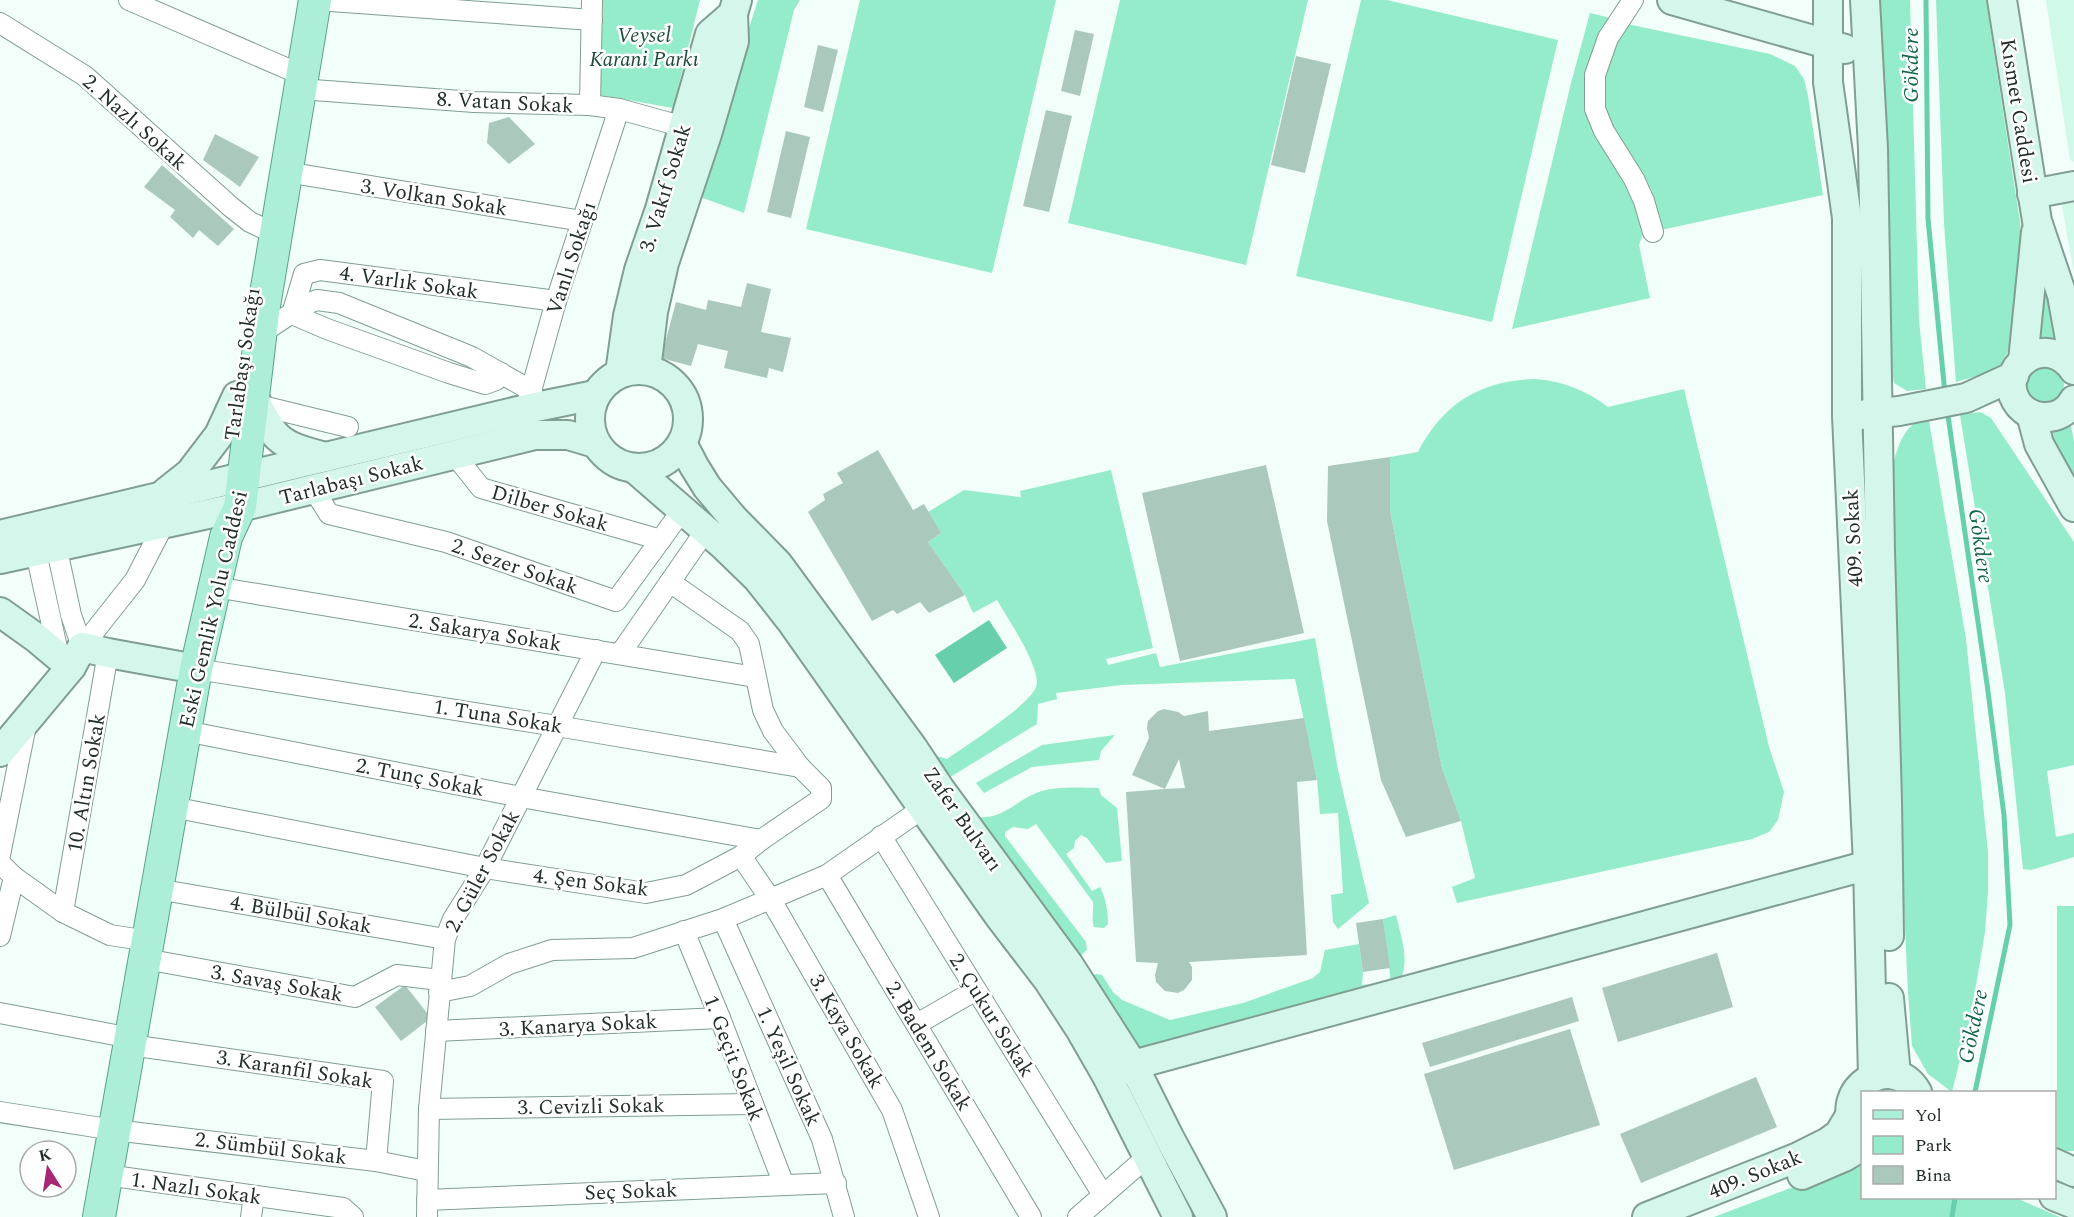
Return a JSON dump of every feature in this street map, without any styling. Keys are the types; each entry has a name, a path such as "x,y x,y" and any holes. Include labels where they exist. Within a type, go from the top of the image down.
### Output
{"main road":[{"name":"Eski Gemlik Yolu Caddesi","path":"99,1217 196,669 231,502 316,0"},
{"path":"1672,0 1842,47 1867,62"},
{"name":"409. Sokak","path":"1647,1217 1797,1158 1828,1142 1857,1125 1851,1102 1863,1083 1896,1082 1878,862 1847,416 1847,218 1828,82 1828,0"},
{"path":"1865,0 1888,412"},
{"name":"Kısmet Caddesi","path":"2002,0 2035,208"},
{"name":"3. Vakıf Sokak","path":"633,371 653,312 696,131 734,41 735,7"},
{"name":"Tarlabaşı Sokağı","path":"249,398 250,294 265,229 284,183"},
{"path":"2035,208 2074,186"},
{"path":"2035,208 2061,295 2074,361"},
{"path":"2035,208 2018,368 2013,393 2026,411 2039,444 2063,491 2074,507"},
{"path":"1847,416 1888,412 1966,398 2018,368 2040,352 2050,352 2067,361 2074,370"},
{"path":"633,371 654,371 669,379 680,390 687,405 689,420 686,436 678,450 666,461 651,467 635,469 620,465 606,456 595,443 590,427 590,410 595,394 606,382 633,371"},
{"path":"0,559 44,537 164,509 231,502 328,458 529,400 595,394"},
{"path":"164,509 249,398 277,438 298,450 328,458"},
{"path":"1966,398 2026,411 2041,417 2052,417 2062,413 2074,400"},
{"name":"409. Sokak","path":"1878,862 1878,460 1888,412"},
{"name":"Tarlabaşı Sokak","path":"231,502 314,490 535,435 568,435 595,443"},
{"name":"Zafer Bulvarı","path":"682,443 707,487 733,518 778,564 1069,965 1133,1065 1212,1217"},
{"name":"Zafer Bulvarı","path":"635,469 683,509 759,579 999,916 1048,980 1107,1076 1178,1217"},
{"path":"0,535 44,537"},
{"path":"0,612 80,656 196,669"},
{"path":"0,752 80,656"},
{"path":"1107,1076 1133,1065 1878,862"},
{"name":"409. Sokak","path":"1677,1217 1806,1174 1861,1147"},
{"path":"2056,1163 2074,1172"},
{"path":"2056,1196 2074,1204"}],"street":[{"name":"8. Vatan Sokak","path":"129,0 301,82 474,102 590,105 619,109 696,131"},
{"path":"316,0 592,20"},
{"path":"590,105 592,0"},
{"path":"1633,0 1608,38 1594,75 1595,109 1604,131 1634,179 1644,201 1653,232"},
{"name":"2. Nazlı Sokak","path":"0,22 85,76 231,207 250,222 265,229"},
{"name":"Vanlı Sokağı","path":"529,400 556,301 619,109"},
{"name":"3. Volkan Sokak","path":"284,183 582,221"},
{"name":"4. Varlık Sokak","path":"292,314 304,274 320,270 556,301"},
{"path":"260,334 304,305 317,300 339,303 472,357 501,373 529,400"},
{"path":"292,314 338,333 485,384 496,380 501,373"},
{"path":"249,398 348,427"},
{"name":"Dilber Sokak","path":"454,454 481,488 661,540"},
{"name":"2. Sezer Sokak","path":"314,490 329,514 446,542 616,601 683,509"},
{"path":"80,656 135,580 164,509"},
{"path":"620,654 706,530"},
{"path":"44,537 71,615 80,656"},
{"name":"4. Şen Sokak","path":"172,807 485,868 646,893 686,885 741,856 821,799 821,788 800,767 773,730 763,710 749,644 740,631 670,582"},
{"name":"2. Sakarya Sokak","path":"215,587 755,676"},
{"name":"2. Güler Sokak","path":"427,1208 429,1108 445,939 453,919 485,868 596,650"},
{"name":"10. Altın Sokak","path":"63,912 80,656"},
{"name":"1. Tuna Sokak","path":"196,669 800,767"},
{"path":"0,855 27,719"},
{"name":"2. Tunç Sokak","path":"185,731 521,797 761,840"},
{"path":"771,900 827,875 923,807"},
{"name":"2. Çukur Sokak","path":"881,836 1103,1195"},
{"name":"3. Kaya Sokak","path":"741,856 771,900 892,1110 929,1217"},
{"path":"0,936 7,870"},
{"name":"3. Savaş Sokak","path":"7,870 63,912 146,950 355,997 397,975 440,986 470,986 509,964 552,951 633,948 723,919 771,900"},
{"name":"2. Badem Sokak","path":"827,875 1031,1217"},
{"name":"4. Bülbül Sokak","path":"157,889 445,939"},
{"name":"1. Yeşil Sokak","path":"723,919 822,1139 844,1217"},
{"name":"1. Geçit Sokak","path":"684,931 784,1185"},
{"path":"917,1024 976,990"},
{"path":"0,1013 130,1041"},
{"name":"3. Kanarya Sokak","path":"436,1031 720,1018"},
{"name":"3. Karanfil Sokak","path":"130,1041 383,1081 376,1161"},
{"name":"3. Cevizli Sokak","path":"429,1108 752,1104"},
{"name":"2. Sümbül Sokak","path":"0,1112 114,1130 376,1161 426,1171"},
{"path":"1078,1217 1147,1157"},
{"name":"1. Nazlı Sokak","path":"106,1175 254,1196 323,1211 343,1208 353,1217"},
{"name":"Seç Sokak","path":"427,1208 836,1183"},
{"path":"251,1217 254,1196"}],"shaded area":[{"path":"2046,0 2074,0 2074,162 2070,160"},
{"path":"2074,197 2074,274 2061,200"},
{"path":"989,620 1007,648 954,683 935,655"}],"green space":[{"name":"Veysel Karani Parkı","path":"603,0 700,0 673,108 600,95"},
{"path":"758,0 800,0 794,10 744,213 695,195"},
{"path":"860,0 1056,0 992,273 806,229"},
{"path":"1120,0 1308,0 1246,265 1068,223"},
{"path":"1361,0 1387,0 1558,40 1492,322 1296,276"},
{"path":"1879,0 1910,0 1919,320 1926,389 1907,391 1894,383 1890,358"},
{"path":"1936,0 1986,0 2020,222 2022,263 2009,350 1997,370 1956,382 1944,223"},
{"path":"1590,13 1615,19 1589,67 1647,233 1643,234 1639,245 1650,298 1512,329 1571,83"},
{"path":"1627,24 1770,54 1795,66 1804,79 1808,96 1823,195 1661,230 1651,189 1608,131 1600,113 1606,58"},
{"path":"2043,270 2059,344 2036,343"},
{"path":"2045,366 2058,372 2064,385 2058,398 2045,404 2032,398 2026,385 2032,372"},
{"path":"1535,379 1573,387 1608,407 1684,389 1769,747 1784,792 1778,820 1769,832 1752,839 1457,903 1452,887 1475,878 1461,821 1442,768 1390,511 1390,457 1418,452 1439,420 1465,398 1497,384"},
{"path":"1980,412 1991,418 2074,542 2074,765 2047,771 2056,837 2074,833 2074,857 2031,870 2023,869 2005,693 1960,415"},
{"path":"2069,416 2074,441 2074,484 2039,426"},
{"path":"1920,421 1929,421 1966,639 1988,852 1985,932 1971,1015 1952,1091 1928,1074 1912,1046 1908,992 1888,488 1900,444 1909,428"},
{"path":"1111,470 1153,648 1106,659 1108,665 1156,653 1160,667 1315,638 1338,770 1369,903 1338,929 1333,922 1331,895 1343,893 1338,813 1320,814 1317,780 1295,679 1121,685 1056,693 1057,699 1038,704 1037,724 942,782 929,754 947,759 1022,704 1036,687 1037,679 1029,656 997,600 973,613 965,595 928,542 941,533 928,512 964,490 1021,497 1020,491"},
{"path":"1115,735 1101,751 1099,760 1032,767 984,793 976,783 1042,745"},
{"path":"1099,788 1101,795 1117,808 1122,861 1106,863 1087,838 1081,835 1075,841 1074,848 1066,854 1092,891 1100,887 1108,914 1108,924 1104,928 1094,927 1093,902 1036,824 1028,829 1013,827 1005,832 1005,836 1086,942 1087,950 1079,957 973,816 993,816 1049,789"},
{"path":"2057,906 2074,906 2074,1151 2057,1152"},
{"path":"1396,915 1405,960 1397,985 1128,1054 1090,975 1102,975 1113,992 1122,1000 1170,1020 1243,1003 1313,978 1320,972 1325,950 1359,944 1363,972 1362,985 1391,982 1383,919"},
{"path":"1861,1158 1861,1199 2018,1199 2060,1217 1714,1217 1843,1168"}],"building":[{"path":"1075,30 1094,34 1080,96 1061,91"},
{"path":"818,45 838,50 823,112 804,107"},
{"path":"1296,56 1331,64 1305,173 1271,165"},
{"path":"1046,110 1072,116 1049,212 1023,206"},
{"path":"509,117 535,144 509,164 487,143 489,123"},
{"path":"786,131 810,137 791,218 767,212"},
{"path":"215,134 259,157 240,187 203,160"},
{"path":"162,165 234,229 218,246 199,230 193,238 170,217 175,210 144,187"},
{"path":"747,283 771,289 761,332 791,338 783,372 769,368 767,378 724,368 728,351 698,344 691,366 661,358 676,302 706,310 708,300 741,307"},
{"path":"878,450 913,510 924,504 941,533 928,542 965,595 929,613 920,602 897,614 893,610 872,621 808,512 825,500 823,494 843,483 837,473"},
{"path":"1390,457 1390,511 1442,768 1461,821 1406,837 1381,780 1327,521 1328,466"},
{"path":"1266,465 1304,633 1180,661 1142,493"},
{"path":"1164,709 1184,716 1208,711 1209,731 1304,718 1317,780 1297,782 1307,955 1189,962 1192,967 1192,980 1184,990 1178,993 1165,991 1156,982 1158,963 1136,962 1126,792 1165,789 1132,775 1149,738 1148,721 1158,711","holes":["1179,759 1185,788 1165,789"]},
{"path":"1383,919 1390,968 1363,972 1356,923"},
{"path":"1717,953 1733,1007 1618,1042 1602,988"},
{"path":"405,985 431,1018 401,1041 375,1007"},
{"path":"1572,997 1579,1021 1430,1067 1422,1043"},
{"path":"1570,1029 1600,1125 1454,1170 1424,1074"},
{"path":"1756,1077 1777,1127 1641,1183 1620,1134"}],"waterway":[{"name":"Gökdere","path":"1926,0 1928,219 1945,394"},
{"name":"Gökdere","path":"1947,409 2004,815 2010,925 1975,1091"},
{"name":"Gökdere","path":"1952,1217 1955,1199"}]}
